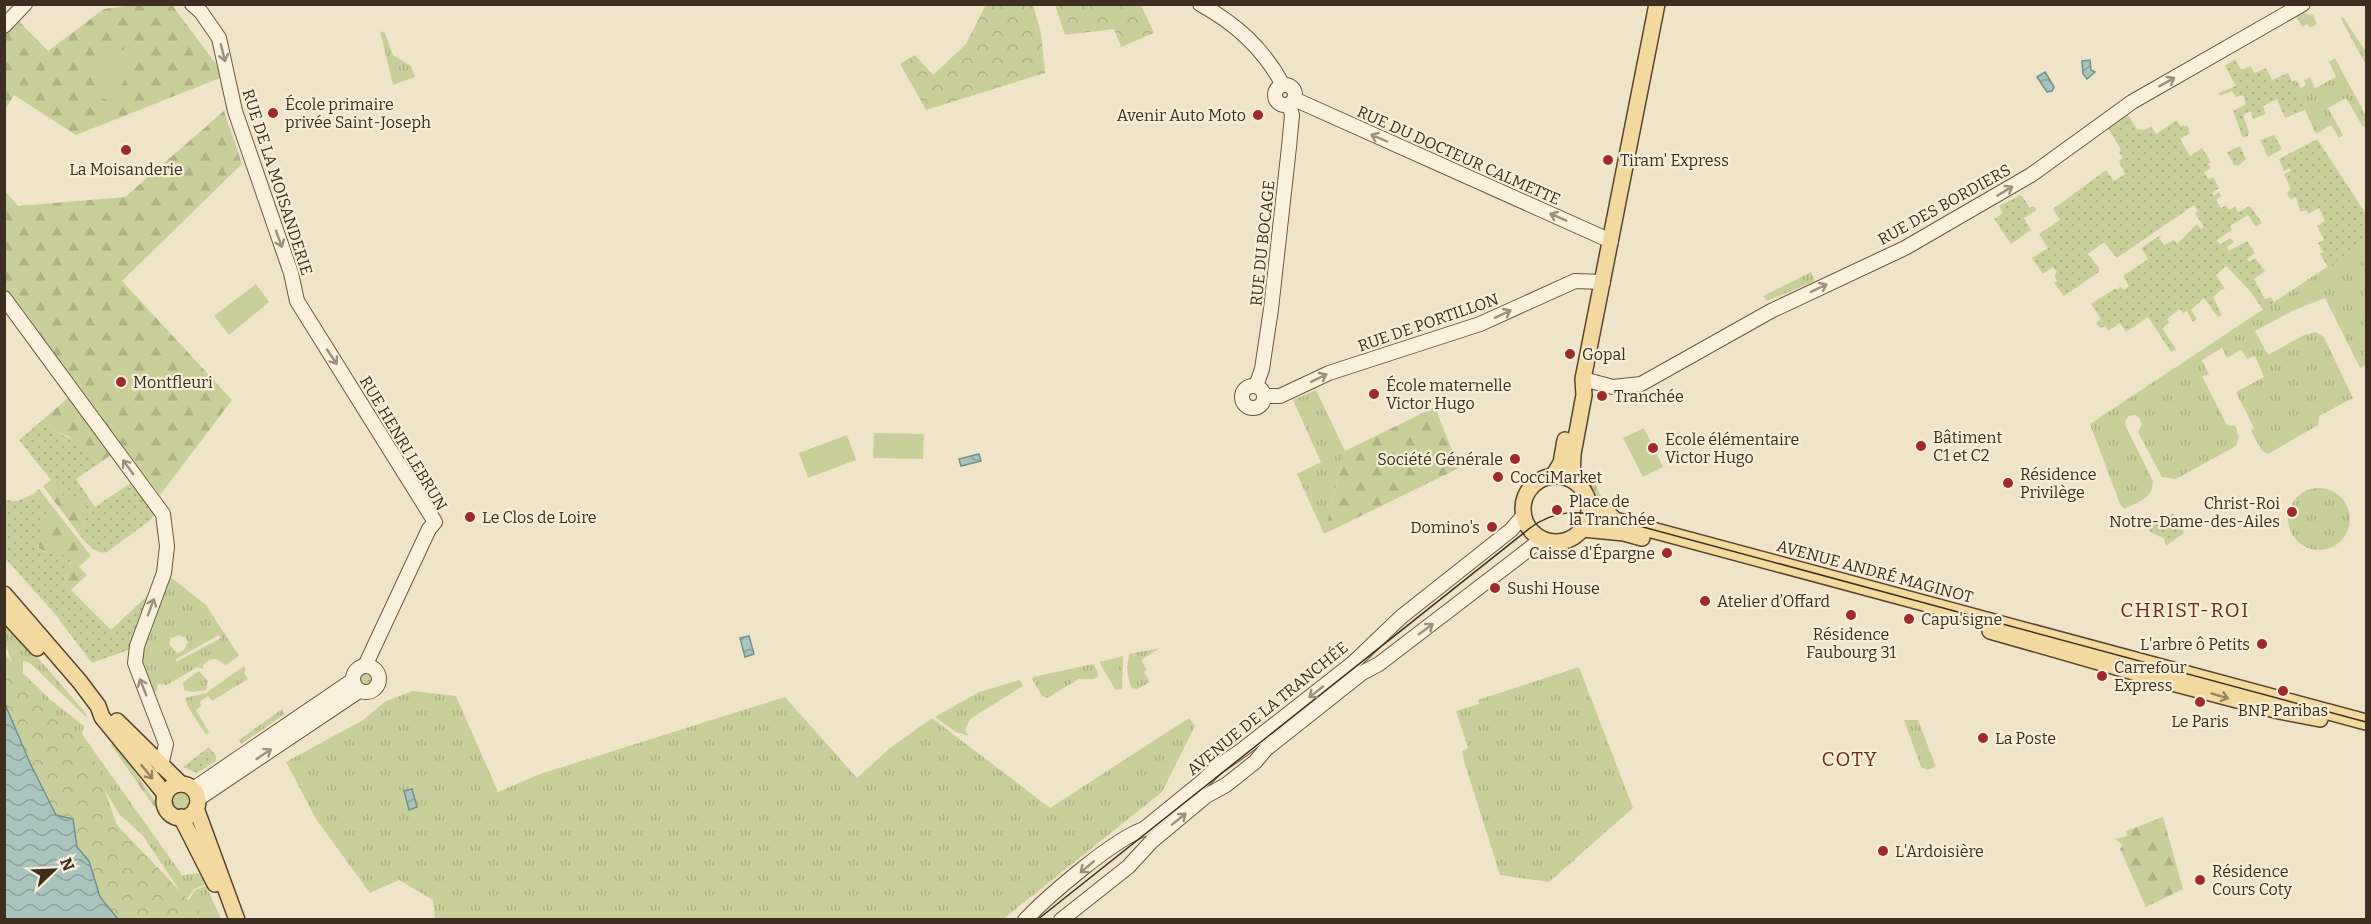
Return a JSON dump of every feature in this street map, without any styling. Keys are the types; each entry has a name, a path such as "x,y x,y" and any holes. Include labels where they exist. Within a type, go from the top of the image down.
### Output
{"main road":[{"path":"1572,480 1573,453 1584,395 1583,379 1657,4"},
{"path":"1553,476 1564,452 1574,394 1583,379"},
{"path":"1553,476 1572,480 1584,491 1588,502 1588,516 1583,529 1574,537 1563,542 1544,540 1530,528 1524,515 1525,500 1533,486 1553,476"},
{"name":"AVENUE ANDRÉ MAGINOT","path":"1588,502 1606,511 1615,520 2367,722"},
{"name":"AVENUE ANDRÉ MAGINOT","path":"1583,529 1624,533 1953,621 2172,683 2367,731"},
{"path":"4,594 80,682 100,712 165,794"},
{"path":"4,612 72,688 85,691"},
{"path":"100,712 110,714 160,766 192,795 236,915"},
{"path":"172,786 192,795 190,815 176,816 167,810 165,794 172,786"},
{"path":"181,817 213,882 236,915"}],"street":[{"path":"4,26 25,4"},
{"name":"RUE DE LA MOISANDERIE","path":"192,4 201,12 219,38 235,111 291,273 297,301 301,307"},
{"path":"1200,4 1221,16 1246,36 1283,85 1293,89 1292,101"},
{"name":"RUE DES BORDIERS","path":"1583,379 1613,387 1641,384 1767,313 1905,248 2031,175 2132,102 2303,4"},
{"name":"RUE DU DOCTEUR CALMETTE","path":"1292,101 1612,234"},
{"name":"RUE DU BOCAGE","path":"1260,391 1290,147 1292,101"},
{"name":"RUE DE PORTILLON","path":"1260,391 1280,396 1329,373 1480,324 1575,281 1603,282"},
{"path":"4,298 163,514 167,546 164,573 137,646 135,663 166,744 160,766"},
{"name":"RUE HENRI LEBRUN","path":"301,307 435,522 429,529 365,666"},
{"name":"AVENUE DE LA TRANCHÉE","path":"1025,920 1100,856 1134,832 1144,829 1216,768 1353,663 1401,617 1511,530 1524,515"},
{"name":"AVENUE DE LA TRANCHÉE","path":"1061,920 1128,867 1152,841 1206,796 1226,786 1255,762 1266,749 1353,680 1379,664 1544,540"},
{"path":"192,795 356,686 358,669 365,666 375,670 380,682 372,692 356,686"}],"green space":[{"path":"986,4 1033,5 1041,33 1045,73 926,110 900,64 915,55 933,75 966,44"},
{"path":"133,5 172,5 225,76 76,135 14,95 5,110 5,27 14,16 48,51 104,9"},
{"path":"1055,5 1141,5 1154,33 1121,47 1114,29 1065,35"},
{"path":"1091,5 1114,5 1116,9 1096,17"},
{"path":"2303,13 2313,15 2317,24 2310,28 2307,24 2302,27 2296,16"},
{"path":"2343,17 2366,52 2366,65 2341,19"},
{"path":"380,31 385,33 393,55 411,66 415,77 393,85"},
{"path":"112,45 135,55 114,103 91,93"},
{"path":"2335,58 2366,116 2366,125 2363,127 2346,98 2328,108 2343,135 2339,138 2331,125 2316,134 2292,82 2296,80 2301,88 2306,85 2304,80 2310,77 2315,88 2336,77 2329,62"},
{"path":"2235,59 2241,70 2250,66 2255,73 2266,68 2272,80 2288,73 2305,110 2285,118 2277,99 2263,106 2266,114 2253,119 2251,111 2243,115 2249,132 2248,136 2243,138 2233,111 2246,104 2243,95 2236,97 2232,91 2220,96 2218,93 2236,86 2225,66"},
{"path":"224,111 242,164 122,281 232,400 160,495 5,293 5,191 18,206 125,197"},
{"path":"2126,113 2137,129 2145,130 2151,126 2156,134 2177,120 2180,126 2188,126 2190,133 2180,139 2190,156 2202,148 2211,162 2208,164 2211,168 2204,172 2208,179 2213,177 2219,188 2212,193 2214,196 2219,192 2221,196 2216,200 2221,208 2226,205 2229,210 2235,207 2238,212 2250,206 2262,223 2256,227 2248,215 2230,226 2232,230 2217,240 2220,245 2230,238 2234,242 2227,247 2229,251 2247,241 2255,253 2247,259 2249,262 2255,258 2265,271 2254,279 2265,299 2271,297 2274,302 2263,310 2251,292 2226,266 2216,275 2225,289 2213,297 2222,315 2218,317 2204,298 2191,310 2197,319 2193,322 2187,311 2183,313 2180,309 2167,319 2169,323 2162,328 2176,349 2171,352 2148,317 2126,332 2120,323 2108,331 2105,326 2100,328 2096,323 2101,319 2091,304 2116,288 2117,290 2120,288 2119,285 2124,290 2129,286 2123,276 2148,259 2141,248 2162,234 2159,238 2164,245 2174,240 2177,244 2197,224 2201,229 2204,227 2195,213 2198,211 2194,205 2117,258 2104,242 2088,254 2099,268 2099,272 2064,296 2054,283 2057,281 2054,275 2057,272 2053,267 2043,274 2032,258 2048,248 2039,234 2060,220 2053,209 2106,170 2114,181 2125,174 2119,161 2123,158 2119,152 2121,150 2107,126"},
{"path":"2274,135 2282,149 2268,157 2260,140"},
{"path":"2317,139 2366,214 2366,241 2328,267 2320,254 2323,252 2318,243 2324,240 2317,226 2325,221 2319,208 2308,214 2306,210 2300,212 2296,197 2291,200 2287,193 2291,189 2284,174 2291,171 2290,168 2284,171 2279,159"},
{"path":"2240,146 2246,159 2238,166 2234,165 2227,152"},
{"path":"2021,195 2030,208 2034,206 2037,210 2024,218 2031,230 2011,244 1994,219 2003,213 1999,206"},
{"path":"2366,241 2366,365 2360,368 2325,298 2292,311 2255,331 2268,355 2304,335 2315,332 2324,337 2353,398 2319,416 2318,425 2268,454 2262,451 2251,431 2254,428 2236,392 2264,377 2255,356 2247,359 2241,350 2227,358 2222,348 2202,360 2209,375 2202,376 2227,425 2235,426 2239,437 2236,446 2176,479 2162,477 2138,432 2142,424 2139,418 2135,415 2129,416 2125,421 2126,427 2153,481 2148,496 2124,509 2120,504 2090,424"},
{"path":"1811,272 1815,281 1767,301 1763,296"},
{"path":"256,284 269,302 229,335 214,316"},
{"path":"1316,390 1345,451 1324,534 1297,474 1321,462 1293,400"},
{"path":"70,396 111,455 98,464 84,448 68,436 56,432 45,418"},
{"path":"1435,407 1459,468 1324,534 1345,451"},
{"path":"45,418 56,432 79,442 98,464 76,479 95,507 132,482 156,514 107,552 99,552 81,537 87,503 84,500 71,500 64,496 19,440"},
{"path":"1644,428 1663,467 1643,477 1623,438"},
{"path":"874,433 924,434 923,459 873,458"},
{"path":"847,435 856,460 808,478 799,453"},
{"path":"1577,464 1594,480 1603,501 1593,499 1581,479"},
{"path":"51,480 65,496 84,500 87,503 81,537 43,486"},
{"path":"2313,488 2325,488 2341,497 2348,507 2350,519 2348,531 2341,541 2325,550 2313,550 2302,545 2293,536 2288,525 2288,513 2293,502 2302,493"},
{"path":"39,489 91,556 79,567 87,575 71,590 65,584 66,570 71,563 66,556 49,555 39,548 41,528 32,495"},
{"path":"32,495 51,516 41,530 39,548 46,553 63,555 70,559 65,584 111,630 148,595 132,639 131,649 92,663 55,614 5,558 4,500 17,501"},
{"path":"2173,513 2184,533 2166,546 2164,539 2149,531 2149,526"},
{"path":"167,574 206,605 239,656 226,665 216,659 209,660 203,665 203,669 197,667 167,685 158,684 157,690 149,696 135,644","holes":["178,635 185,637 188,642 184,650 177,653 169,644 171,637","219,635 221,638 176,662 176,659"]},
{"path":"4,623 38,658 85,712 87,718 30,663 23,661 23,673 52,701 84,726 82,734 182,875 200,873 205,885 194,889 186,900 143,836 119,814 102,785 17,676 5,643"},
{"path":"1160,648 1141,660 1150,682 1137,689 1132,688 1128,671 1129,654"},
{"path":"4,653 95,762 117,825 205,919 5,919"},
{"path":"1123,656 1122,689 1118,690 1115,689 1099,662"},
{"path":"1093,664 1098,672 1098,676 1094,679 1079,679 1047,698 1042,696 1032,679 1033,677"},
{"path":"244,666 246,670 244,673 248,679 212,701 208,696 200,702 201,706 196,710 209,732 206,735 185,698 206,693"},
{"path":"1579,667 1633,808 1549,882 1500,875 1464,761 1462,751 1468,748 1456,711 1479,704 1478,700"},
{"path":"366,670 374,675 375,679 370,687 366,688 358,683 357,679 362,671"},
{"path":"199,671 208,681 206,690 192,692 184,690 183,682"},
{"path":"1020,680 1023,686 970,719 965,730 969,736 956,732 935,717 979,692"},
{"path":"413,691 456,696 498,792 540,774 785,697 857,778 890,748 932,718 1050,808 1189,718 1195,726 1162,792 1002,920 435,919 433,900 399,880 370,893 316,819 286,762 363,720 386,701"},
{"path":"282,709 285,714 241,744 239,740"},
{"path":"1904,720 1918,720 1936,767 1927,770 1921,767"},
{"path":"114,743 158,805 155,808 111,745"},
{"path":"209,747 216,756 216,761 197,773 183,767"},
{"path":"180,792 186,795 189,801 186,807 180,810 174,807 171,801 174,795"},
{"path":"2163,817 2183,889 2146,907 2120,849 2123,845 2115,839 2127,836 2126,831"},
{"path":"206,886 221,919 201,919 187,903 195,890"}],"water":[{"path":"2090,60 2091,70 2095,72 2087,79 2083,74 2082,61"},
{"path":"2045,72 2054,87 2052,91 2047,92 2037,77"},
{"path":"979,454 981,461 961,466 959,459"},
{"path":"749,636 754,654 745,657 740,638"},
{"path":"5,704 30,763 56,815 73,819 77,847 89,861 100,897 118,919 5,919"},
{"path":"412,789 417,807 409,810 404,791"}],"tram line":[{"path":"1037,920 1530,528 1548,518 1566,513 1585,513 1606,517 2366,722"}],"place":[{"name":"École primaire privée Saint-Joseph","path":"273,113"},
{"name":"Avenir Auto Moto","path":"1258,115"},
{"name":"La Moisanderie","path":"126,150"},
{"name":"Tiram' Express","path":"1608,160"},
{"name":"Gopal","path":"1570,354"},
{"name":"Montfleuri","path":"121,382"},
{"name":"École maternelle Victor Hugo","path":"1374,394"},
{"name":"Tranchée","path":"1602,396"},
{"name":"Bâtiment C1 et C2","path":"1921,446"},
{"name":"Ecole élémentaire Victor Hugo","path":"1653,448"},
{"name":"Société Générale","path":"1515,459"},
{"name":"CocciMarket","path":"1498,477"},
{"name":"Résidence Privilège","path":"2008,483"},
{"name":"Place de la Tranchée","path":"1557,510"},
{"name":"Christ-Roi Notre-Dame-des-Ailes","path":"2292,512"},
{"name":"Le Clos de Loire","path":"470,517"},
{"name":"Domino's","path":"1492,527"},
{"name":"Caisse d'Épargne","path":"1667,553"},
{"name":"Sushi House","path":"1495,588"},
{"name":"Atelier d’Offard","path":"1705,601"},
{"name":"Résidence Faubourg 31","path":"1851,615"},
{"name":"Capu'signe","path":"1909,619"},
{"name":"L'arbre ô Petits","path":"2262,644"},
{"name":"Carrefour Express","path":"2102,676"},
{"name":"BNP Paribas","path":"2283,691"},
{"name":"Le Paris","path":"2200,702"},
{"name":"La Poste","path":"1983,738"},
{"name":"L'Ardoisière","path":"1883,851"},
{"name":"Résidence Cours Coty","path":"2200,880"}],"district":[{"name":"CHRIST-ROI","path":"2185,610"},
{"name":"COTY","path":"1850,759"}]}
